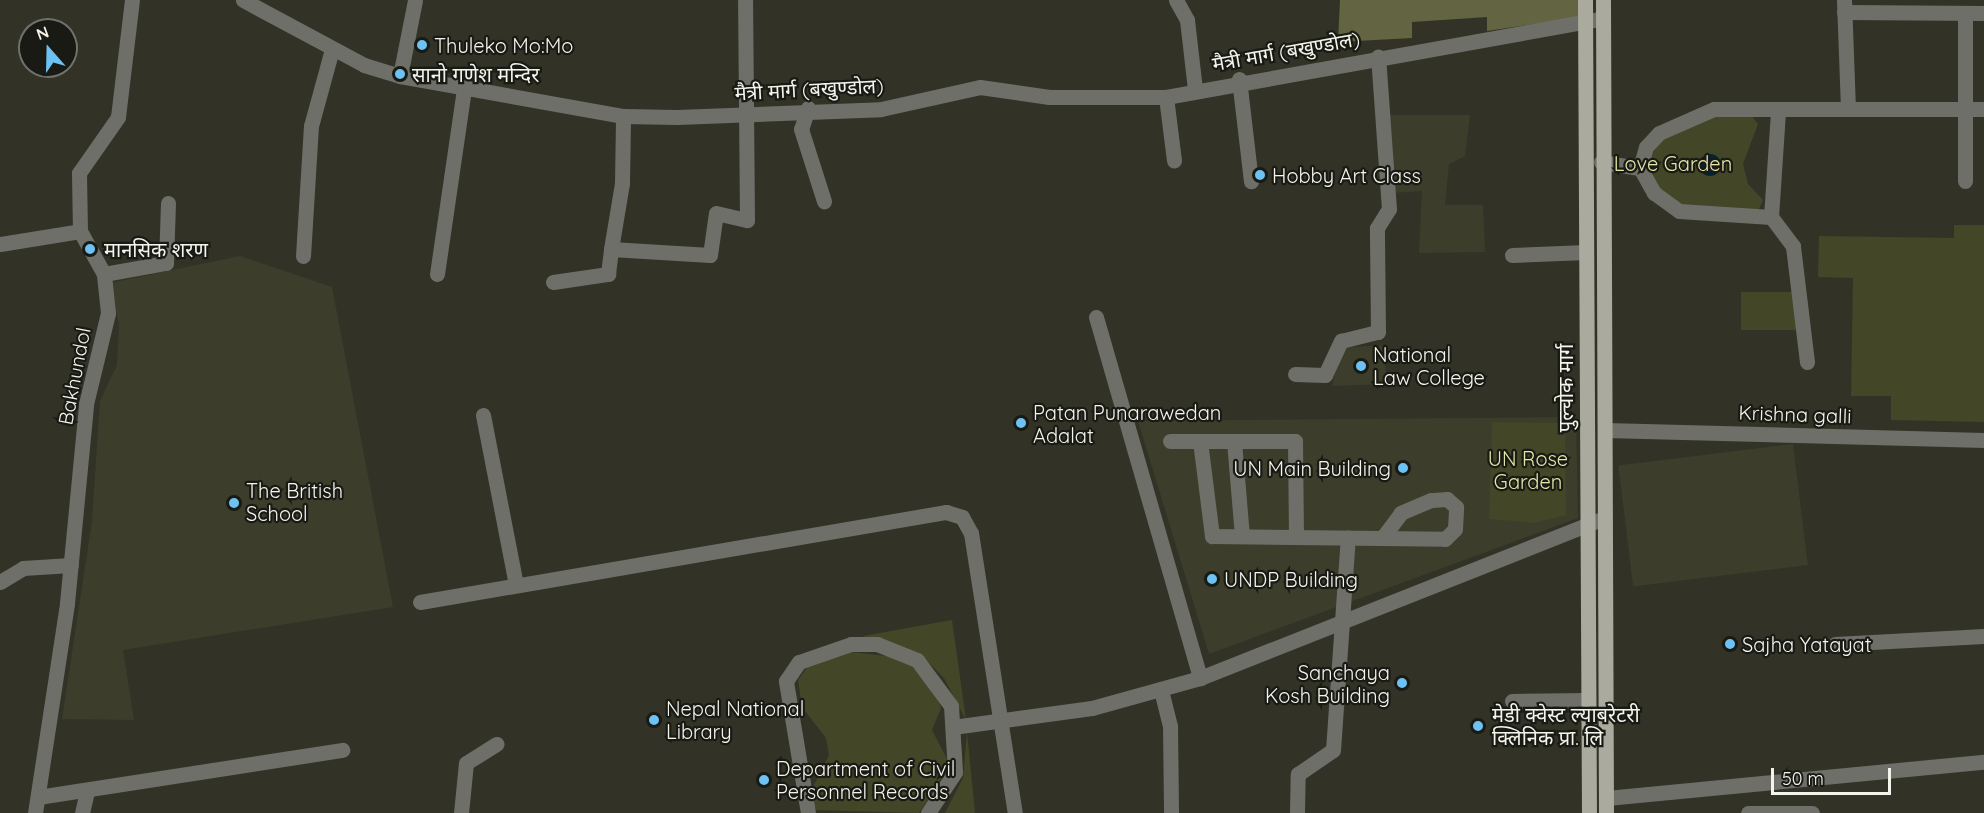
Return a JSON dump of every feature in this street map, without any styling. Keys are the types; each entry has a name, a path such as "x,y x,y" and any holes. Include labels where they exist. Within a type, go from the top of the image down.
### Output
{"main road":[{"name":"पुल्चोक मार्ग","path":"1585,0 1589,813"},
{"name":"पुल्चोक मार्ग","path":"1604,0 1601,162 1605,430 1606,805"}],"street":[{"name":"Bakhundol","path":"35,813 71,565 86,404 108,313 104,274 80,231 79,173 118,117 132,0"},
{"name":"मैत्री मार्ग (बखुण्डोल)","path":"243,0 332,49 400,76 623,116 808,108 881,109 980,87 1049,97 1166,96 1239,79 1584,19 1603,18"},
{"path":"400,76 415,0"},
{"path":"611,249 710,255 716,213 747,220 744,112 745,0"},
{"path":"1176,0 1187,20 1195,89"},
{"path":"1848,109 1844,6 1965,16 1984,13"},
{"path":"1965,16 1965,181"},
{"path":"303,256 311,126 332,49"},
{"path":"1295,374 1325,375 1341,342 1378,332 1377,228 1389,209 1378,56"},
{"path":"1239,79 1251,181"},
{"path":"437,274 464,89"},
{"path":"1166,96 1174,160"},
{"path":"808,108 801,129 824,201"},
{"path":"1771,217 1679,211 1654,193 1640,168 1646,147 1677,121 1714,109 1778,111 1984,109"},
{"path":"1778,111 1771,217 1793,246 1808,362"},
{"path":"553,282 608,274 622,183 623,116"},
{"path":"1601,162 1640,168"},
{"path":"104,274 166,263 168,203"},
{"path":"0,244 80,231"},
{"path":"1512,255 1586,252"},
{"path":"1096,317 1200,678"},
{"path":"483,415 516,585"},
{"name":"Krishna galli","path":"1605,430 1984,440"},
{"path":"1170,441 1295,441 1296,537"},
{"path":"1200,441 1212,536 1445,539 1455,529 1456,507 1448,499 1421,504 1401,513 1382,538"},
{"path":"1234,441 1242,536"},
{"path":"420,602 946,512 962,517 971,533 1015,813"},
{"path":"953,727 1092,708 1200,678 1605,518"},
{"path":"1297,813 1298,774 1333,750 1345,621 1348,538"},
{"path":"0,582 23,568 71,565"},
{"path":"1835,644 1984,636"},
{"path":"808,813 786,681 798,662 850,644 898,650 917,660 943,690 953,727 955,772 928,813"},
{"path":"1161,690 1170,726 1171,813"},
{"path":"1512,700 1588,700"},
{"path":"461,813 466,763 496,744"},
{"path":"38,797 87,792 342,750"},
{"path":"1606,805 1984,762"},
{"path":"82,813 87,792"},
{"path":"1748,813 1812,813"}],"shaded area":[{"path":"1387,115 1470,115 1465,156 1449,164 1445,205 1483,205 1485,252 1419,253 1422,191 1394,193"},
{"name":"The British School","path":"240,256 332,287 393,607 123,650 134,720 62,719 92,521 100,401 117,365 119,324 110,283"},
{"name":"National Law College","path":"1383,345 1387,384 1332,386 1340,348"},
{"path":"1576,417 1578,518 1209,654 1138,421"},
{"path":"1793,444 1808,565 1633,587 1618,465"}],"green space":[{"path":"1340,0 1581,0 1580,17 1487,31 1487,17 1412,22 1412,38 1338,42"},
{"name":"Love Garden","path":"1718,113 1751,115 1758,124 1743,164 1748,184 1763,200 1759,209 1699,210 1667,199 1646,168 1661,137"},
{"path":"1954,225 1984,225 1984,422 1891,420 1891,396 1851,396 1853,278 1818,277 1819,236 1954,238"},
{"path":"1741,292 1799,292 1799,330 1741,330"},
{"name":"UN Rose Garden","path":"1492,422 1565,423 1566,515 1534,523 1489,519"},
{"path":"952,620 966,720 944,678 922,656 863,636"},
{"path":"851,652 895,657 912,666 938,697 941,708 932,730 947,759 946,772 919,813 814,810 813,787 829,755 826,738 802,707 798,680 808,666"},
{"path":"967,732 975,813 945,813 963,778"}],"water":[{"path":"1710,154 1718,157 1721,165 1718,173 1710,176 1702,173 1699,165 1702,157"}],"place":[{"name":"Thuleko Mo:Mo","path":"422,45"},
{"name":"सानो गणेश मन्दिर","path":"400,74"},
{"name":"Hobby Art Class","path":"1260,175"},
{"name":"मानसिक शरण","path":"90,249"},
{"name":"National Law College","path":"1361,366"},
{"name":"Patan Punarawedan Adalat","path":"1021,423"},
{"name":"UN Main Building","path":"1403,468"},
{"name":"The British School","path":"234,503"},
{"name":"UNDP Building","path":"1212,579"},
{"name":"Sajha Yatayat","path":"1730,644"},
{"name":"Sanchaya Kosh Building","path":"1402,683"},
{"name":"Nepal National Library","path":"654,720"},
{"name":"मेडी क्वेस्ट ल्याबरेटरी क्लिनिक प्रा. लि","path":"1478,726"},
{"name":"Department of Civil Personnel Records","path":"764,780"}]}
